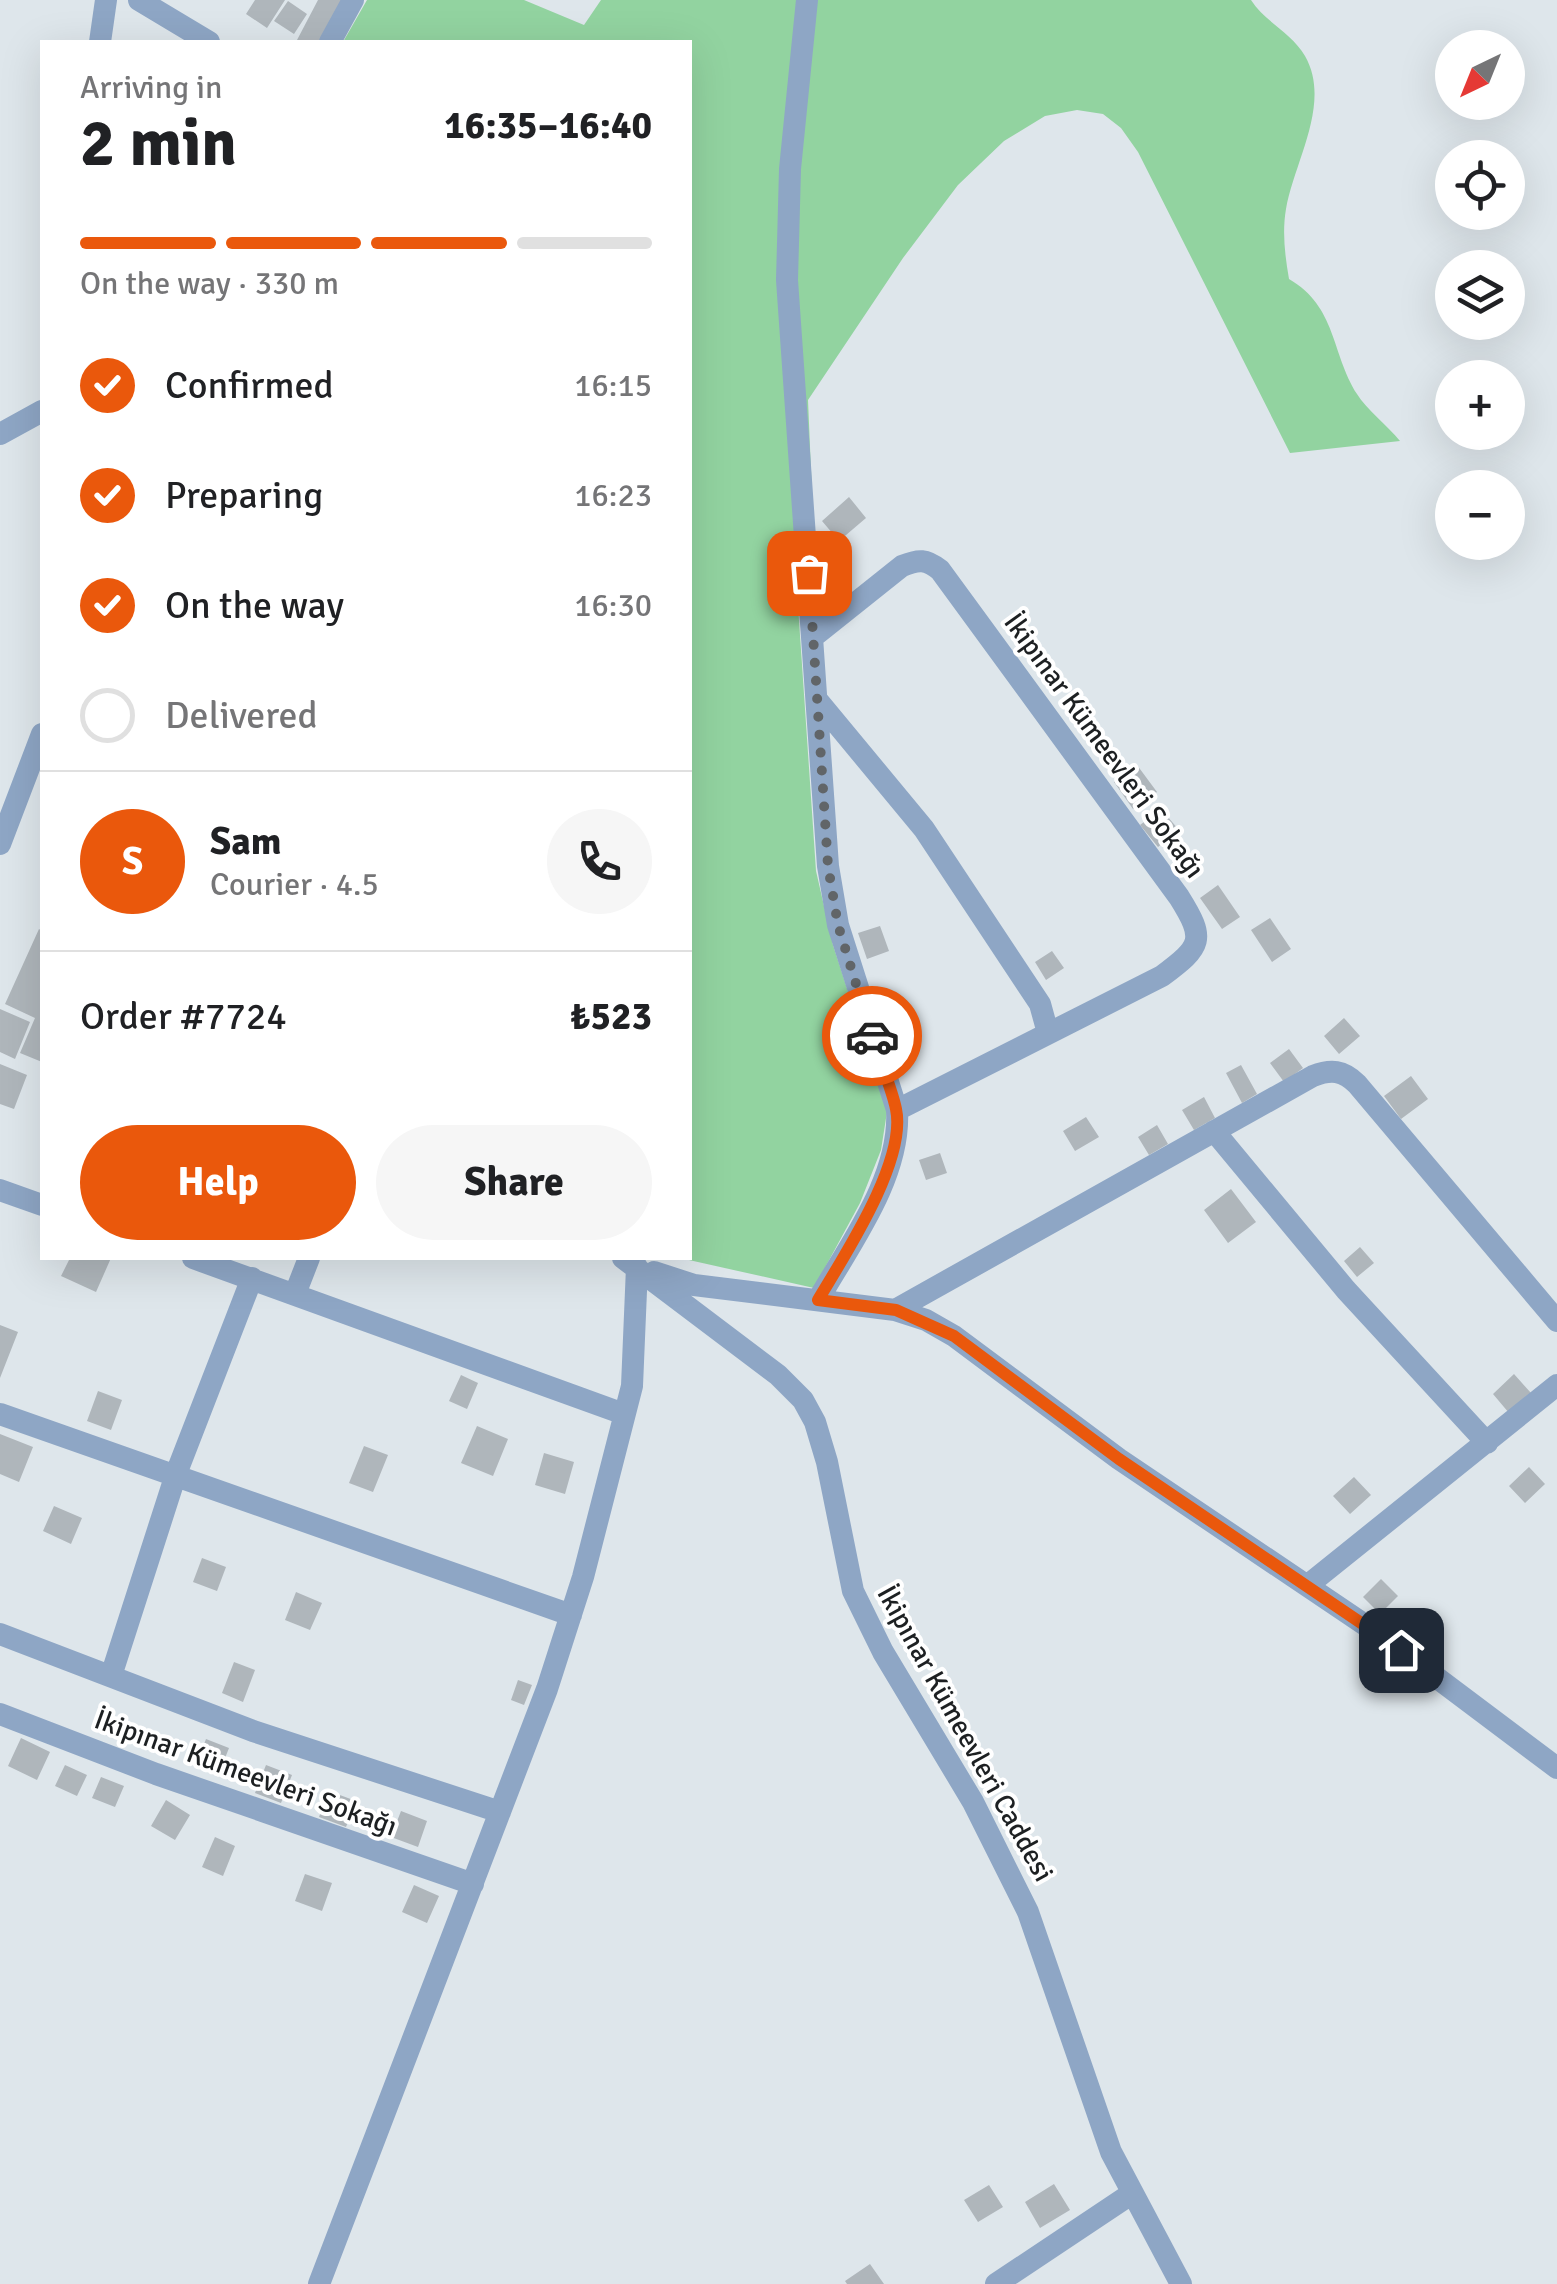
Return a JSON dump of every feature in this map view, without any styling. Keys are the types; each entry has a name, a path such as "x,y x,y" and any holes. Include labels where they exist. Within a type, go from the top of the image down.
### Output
{"street":[{"path":"100,40 106,0"},
{"path":"138,0 207,40"},
{"path":"331,40 353,0"},
{"path":"808,0 790,169 787,264 832,898 898,1122 886,1173 874,1200 818,1300"},
{"path":"0,434 40,412"},
{"name":"İkipınar Kümeevleri Sokağı","path":"814,637 902,566 918,560 930,562 952,586 1196,924 1199,936 1194,948 1173,967 896,1110"},
{"path":"818,701 924,829 1040,1004 1048,1033"},
{"path":"0,844 40,739"},
{"path":"896,1310 1313,1076 1337,1071 1348,1075 1557,1322"},
{"path":"1214,1131 1346,1290 1487,1443"},
{"path":"0,1190 40,1204"},
{"path":"199,1260 624,1414"},
{"path":"294,1294 308,1260"},
{"path":"318,2284 473,1884 584,1577 632,1386 630,1262 694,1285 896,1310 954,1336 1119,1459 1308,1585 1557,1768"},
{"name":"İkipınar Kümeevleri Caddesi","path":"630,1262 778,1375 802,1400 815,1422 828,1462 853,1591 876,1638 973,1802 1028,1912 1111,2152 1180,2284"},
{"name":"İkipınar Kümeevleri Sokağı","path":"111,1676 176,1474 252,1278"},
{"path":"1308,1585 1557,1385"},
{"path":"0,1414 571,1615"},
{"name":"İkipınar Kümeevleri Sokağı","path":"0,1634 253,1731 500,1812"},
{"name":"İkipınar Kümeevleri Sokağı","path":"0,1714 156,1774 473,1884"},
{"path":"996,2284 1130,2194"}],"green space":[{"path":"367,0 524,0 584,25 601,0 1251,0 1300,48 1312,74 1313,113 1285,218 1289,279 1305,290 1325,317 1357,394 1400,441 1290,453 1138,152 1121,128 1103,114 1077,110 1045,116 1004,141 958,185 903,258 808,400 813,517 793,532 816,871 833,945 887,1112 881,1150 860,1203 814,1288 689,1260 692,1260 692,40 344,40"}],"building":[{"path":"255,0 285,0 267,28 246,14"},
{"path":"318,0 342,0 320,40 297,40"},
{"path":"288,1 307,14 294,34 274,21"},
{"path":"849,497 866,518 839,541 822,521"},
{"path":"1137,765 1157,792 1133,809 1114,782"},
{"path":"1161,809 1179,830 1158,847 1140,825"},
{"path":"1218,885 1240,917 1222,929 1200,898"},
{"path":"1270,918 1291,949 1272,962 1251,930"},
{"path":"880,926 889,951 867,959 858,933"},
{"path":"39,929 40,1061 20,1053 35,1018 5,1004"},
{"path":"1052,951 1064,968 1046,980 1035,962"},
{"path":"0,1009 30,1022 15,1059 0,1052"},
{"path":"1344,1018 1360,1036 1339,1054 1324,1036"},
{"path":"1289,1049 1303,1068 1284,1082 1270,1063"},
{"path":"0,1064 27,1075 14,1109 0,1104"},
{"path":"1241,1065 1257,1094 1242,1103 1226,1073"},
{"path":"1411,1076 1428,1099 1401,1119 1384,1096"},
{"path":"1204,1097 1215,1118 1194,1130 1182,1110"},
{"path":"1086,1117 1099,1137 1075,1151 1063,1131"},
{"path":"1157,1125 1168,1144 1149,1155 1138,1137"},
{"path":"940,1153 947,1173 926,1180 919,1160"},
{"path":"1231,1189 1256,1222 1228,1243 1204,1210"},
{"path":"1360,1247 1374,1263 1357,1277 1344,1261"},
{"path":"69,1260 110,1260 96,1292 61,1276"},
{"path":"0,1325 18,1332 0,1378"},
{"path":"1514,1374 1531,1393 1509,1413 1493,1394"},
{"path":"461,1375 478,1383 467,1409 449,1401"},
{"path":"98,1391 122,1400 111,1430 87,1421"},
{"path":"477,1426 508,1439 493,1476 461,1463"},
{"path":"0,1434 33,1447 19,1482 0,1474"},
{"path":"364,1446 388,1455 373,1492 349,1483"},
{"path":"544,1453 574,1462 565,1494 535,1485"},
{"path":"1529,1467 1545,1484 1525,1503 1509,1486"},
{"path":"1354,1477 1371,1495 1350,1514 1333,1496"},
{"path":"54,1506 82,1518 71,1544 43,1531"},
{"path":"202,1558 226,1567 217,1591 193,1582"},
{"path":"1381,1579 1398,1596 1380,1614 1363,1597"},
{"path":"296,1592 322,1603 310,1630 285,1620"},
{"path":"234,1662 255,1670 243,1702 222,1693"},
{"path":"518,1680 532,1685 524,1705 511,1700"},
{"path":"21,1738 50,1752 37,1780 8,1766"},
{"path":"206,1739 229,1748 218,1776 195,1767"},
{"path":"65,1765 87,1775 77,1796 55,1786"},
{"path":"266,1765 292,1775 281,1803 255,1793"},
{"path":"101,1777 124,1786 115,1807 92,1798"},
{"path":"329,1791 356,1801 346,1827 319,1817"},
{"path":"166,1800 190,1815 175,1840 151,1826"},
{"path":"401,1811 427,1821 418,1847 391,1837"},
{"path":"215,1837 235,1846 223,1876 202,1867"},
{"path":"305,1874 332,1883 322,1911 295,1901"},
{"path":"414,1885 439,1896 427,1923 402,1912"},
{"path":"1054,2184 1070,2210 1040,2228 1025,2202"},
{"path":"989,2185 1003,2207 978,2222 964,2200"},
{"path":"870,2264 884,2284 847,2284 845,2281"}],"way so far":[{"path":"809,573 832,898 872,1036"}],"route":[{"path":"872,1036 898,1122 886,1173 874,1200 818,1300 896,1310 926,1320 954,1336 1119,1459 1401,1650"}]}
